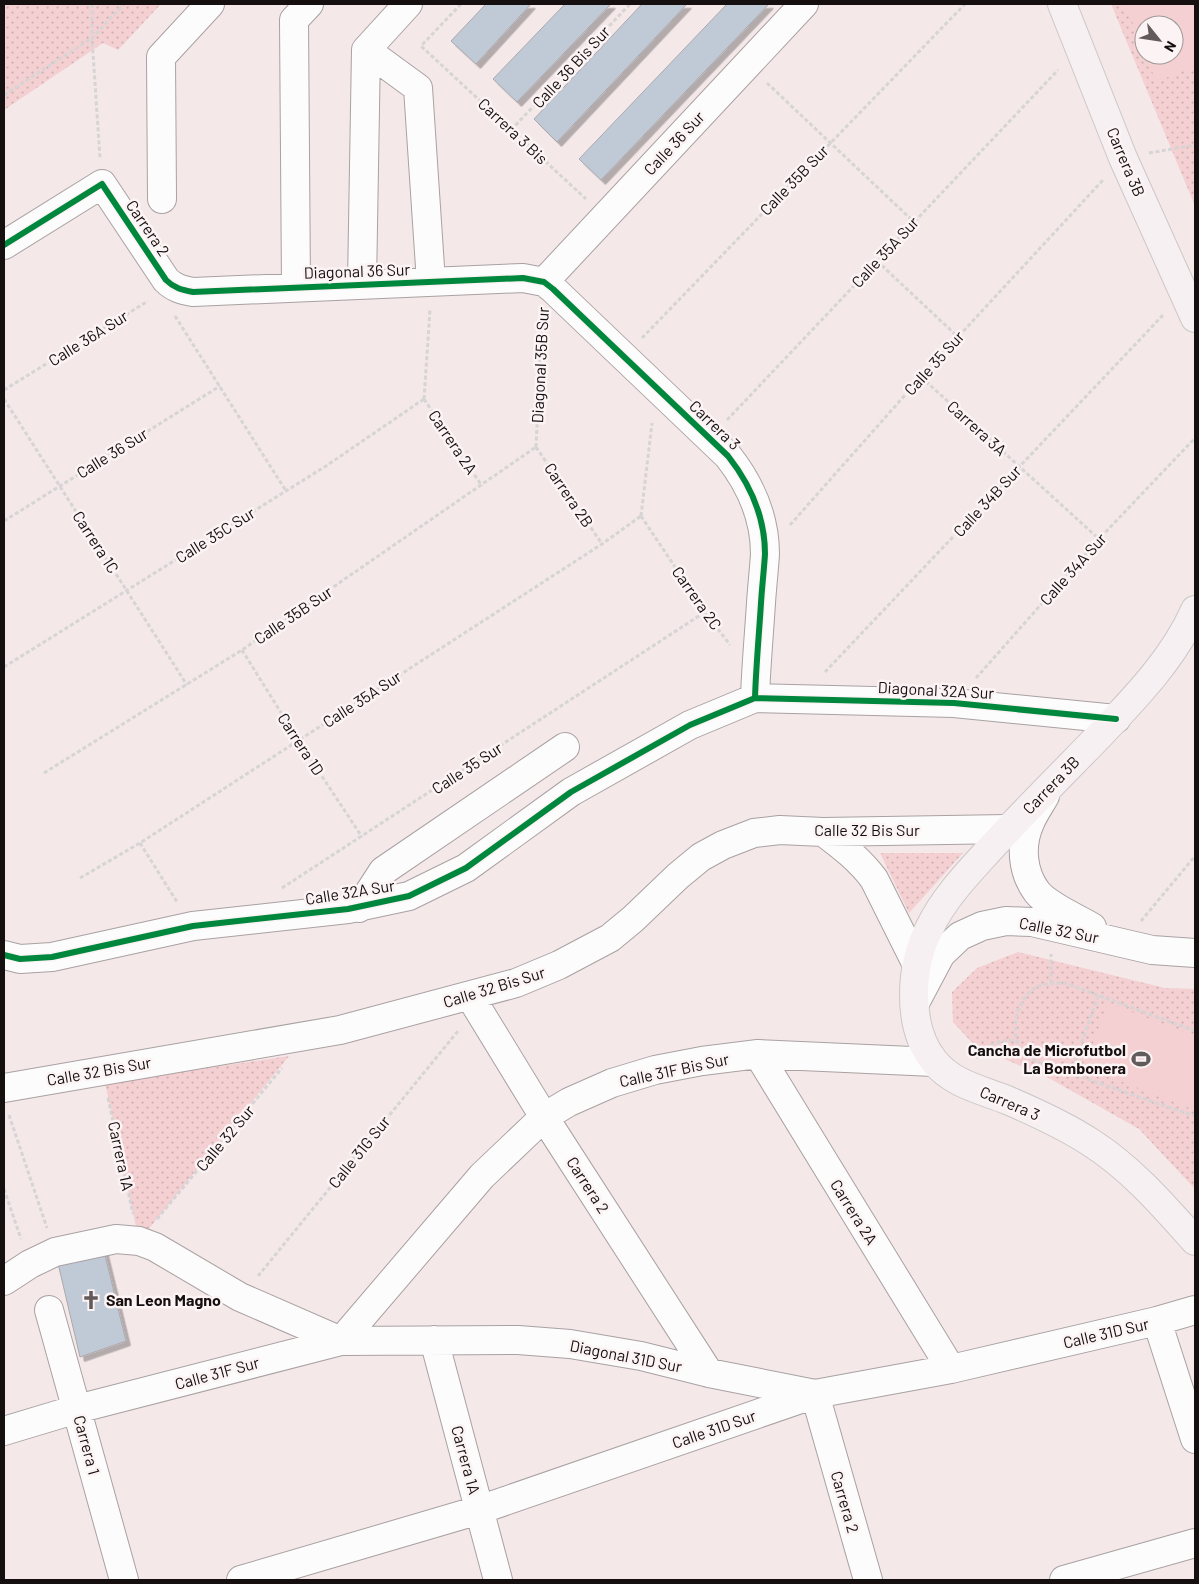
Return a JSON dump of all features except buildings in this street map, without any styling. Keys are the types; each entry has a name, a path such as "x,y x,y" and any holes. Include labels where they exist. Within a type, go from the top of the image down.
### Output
{"main road":[{"name":"Carrera 3B","path":"1062,4 1123,158 1195,318"},
{"name":"Carrera 3B","path":"917,965 929,927 942,906 1008,829 1132,701 1174,647 1195,610"},
{"name":"Carrera 3","path":"917,965 915,1003 917,1026 924,1046 934,1062 958,1081 1008,1100 1090,1142 1118,1162 1145,1186 1195,1241"}],"street":[{"path":"162,199 161,57 210,4"},
{"path":"296,287 294,20 309,4"},
{"path":"362,284 366,50 408,4"},
{"name":"Calle 36 Sur","path":"544,282 804,4"},
{"path":"366,50 418,88 431,282"},
{"path":"4,245 102,184"},
{"name":"Carrera 2","path":"102,184 166,280 166,290"},
{"name":"Diagonal 36 Sur","path":"166,290 193,292 523,278 544,282"},
{"name":"Carrera 3","path":"544,282 625,356 656,388 710,438 741,472 758,509 763,529 765,553 756,688"},
{"name":"Diagonal 32A Sur","path":"756,688 800,698 954,703 1116,718"},
{"name":"Calle 32A Sur","path":"12,957 52,957 193,926 359,908 409,896 466,868 571,792 756,688"},
{"path":"359,908 383,871 566,747"},
{"name":"Calle 32 Sur","path":"1051,786 1030,823 1024,842 1024,863 1029,878 1037,893 1122,944"},
{"name":"Calle 32 Bis Sur","path":"5,1098 102,1071 340,1030 474,1002 566,962 610,938 701,857 723,845 754,833 780,830 823,832 1008,829"},
{"name":"Carrera 3","path":"823,832 854,856 874,879 917,965"},
{"name":"Calle 32 Sur","path":"915,1003 941,954 960,936 982,926 1006,920 1032,922 1152,950 1195,952"},
{"name":"Carrera 2","path":"474,1002 544,1117 709,1373"},
{"name":"Calle 31F Bis Sur","path":"341,1341 482,1176 544,1117 569,1102 612,1083 655,1070 702,1061 758,1054 934,1062"},
{"name":"Carrera 2A","path":"758,1054 951,1370"},
{"path":"4,1282 30,1264 55,1252 108,1240 126,1239 139,1241 155,1247 240,1297 341,1341"},
{"name":"Carrera 1","path":"49,1310 124,1580"},
{"name":"Calle 31D Sur","path":"241,1580 479,1510 815,1394 951,1370 1157,1321 1195,1310"},
{"path":"1157,1321 1195,1439"},
{"name":"Calle 31F Sur","path":"4,1431 77,1409 341,1341 434,1340"},
{"name":"Diagonal 31D Sur","path":"434,1340 518,1340 570,1344 641,1356 709,1373 815,1394"},
{"name":"Carrera 1A","path":"434,1340 498,1580"},
{"name":"Carrera 2","path":"815,1394 868,1580"},
{"path":"1064,1580 1195,1543"}],"path":[{"path":"92,4 92,38 102,184"},
{"path":"4,95 92,38 124,4"},
{"path":"746,64 913,222"},
{"path":"1149,153 1195,145"},
{"path":"877,262 958,337"},
{"path":"424,399 431,282"},
{"path":"166,290 220,386 286,491"},
{"path":"641,516 656,388"},
{"path":"140,843 193,926"},
{"path":"1122,944 1195,856"},
{"path":"1051,945 1051,983"},
{"path":"1195,1032 1065,983 1051,983 1035,988 1023,1000 1015,1019 1016,1040 1026,1055 1053,1068 1195,1116"},
{"path":"1070,1073 1098,996"},
{"path":"972,1064 981,1052 999,1041 1016,1040"},
{"path":"5,1098 55,1252"},
{"path":"4,1189 30,1264"}],"shaded area":[{"path":"4,4 161,4 118,50 103,43 4,110"},
{"path":"1111,4 1195,4 1195,206 1136,65 1184,65 1184,15 1134,15 1134,59"},
{"path":"1125,4 1195,4 1195,66 1156,82 1150,65 1184,65 1184,15 1134,15 1134,26"},
{"path":"880,853 963,853 909,913"},
{"path":"1018,952 1165,988 1195,989 1195,1189 1139,1129 1047,1077 976,1047 953,1022 952,992 977,968"},
{"name":"Cancha de Microfutbol La Bombonera","path":"1108,1003 1195,1036 1195,1110 1084,1067"},
{"path":"289,1056 139,1241 105,1083"}],"cycle path":[{"path":"4,245 102,184 166,280 175,287 193,292 523,278 544,282 728,456 743,478 759,514 765,554 755,698"},
{"path":"4,955 20,959 52,957 193,926 348,909 409,896 466,868 571,792 690,725 755,698 954,703 1116,719"}],"place":[{"name":"Cancha de Microfutbol La Bombonera","path":"1141,1059"},
{"name":"San Leon Magno","path":"91,1300"}]}
